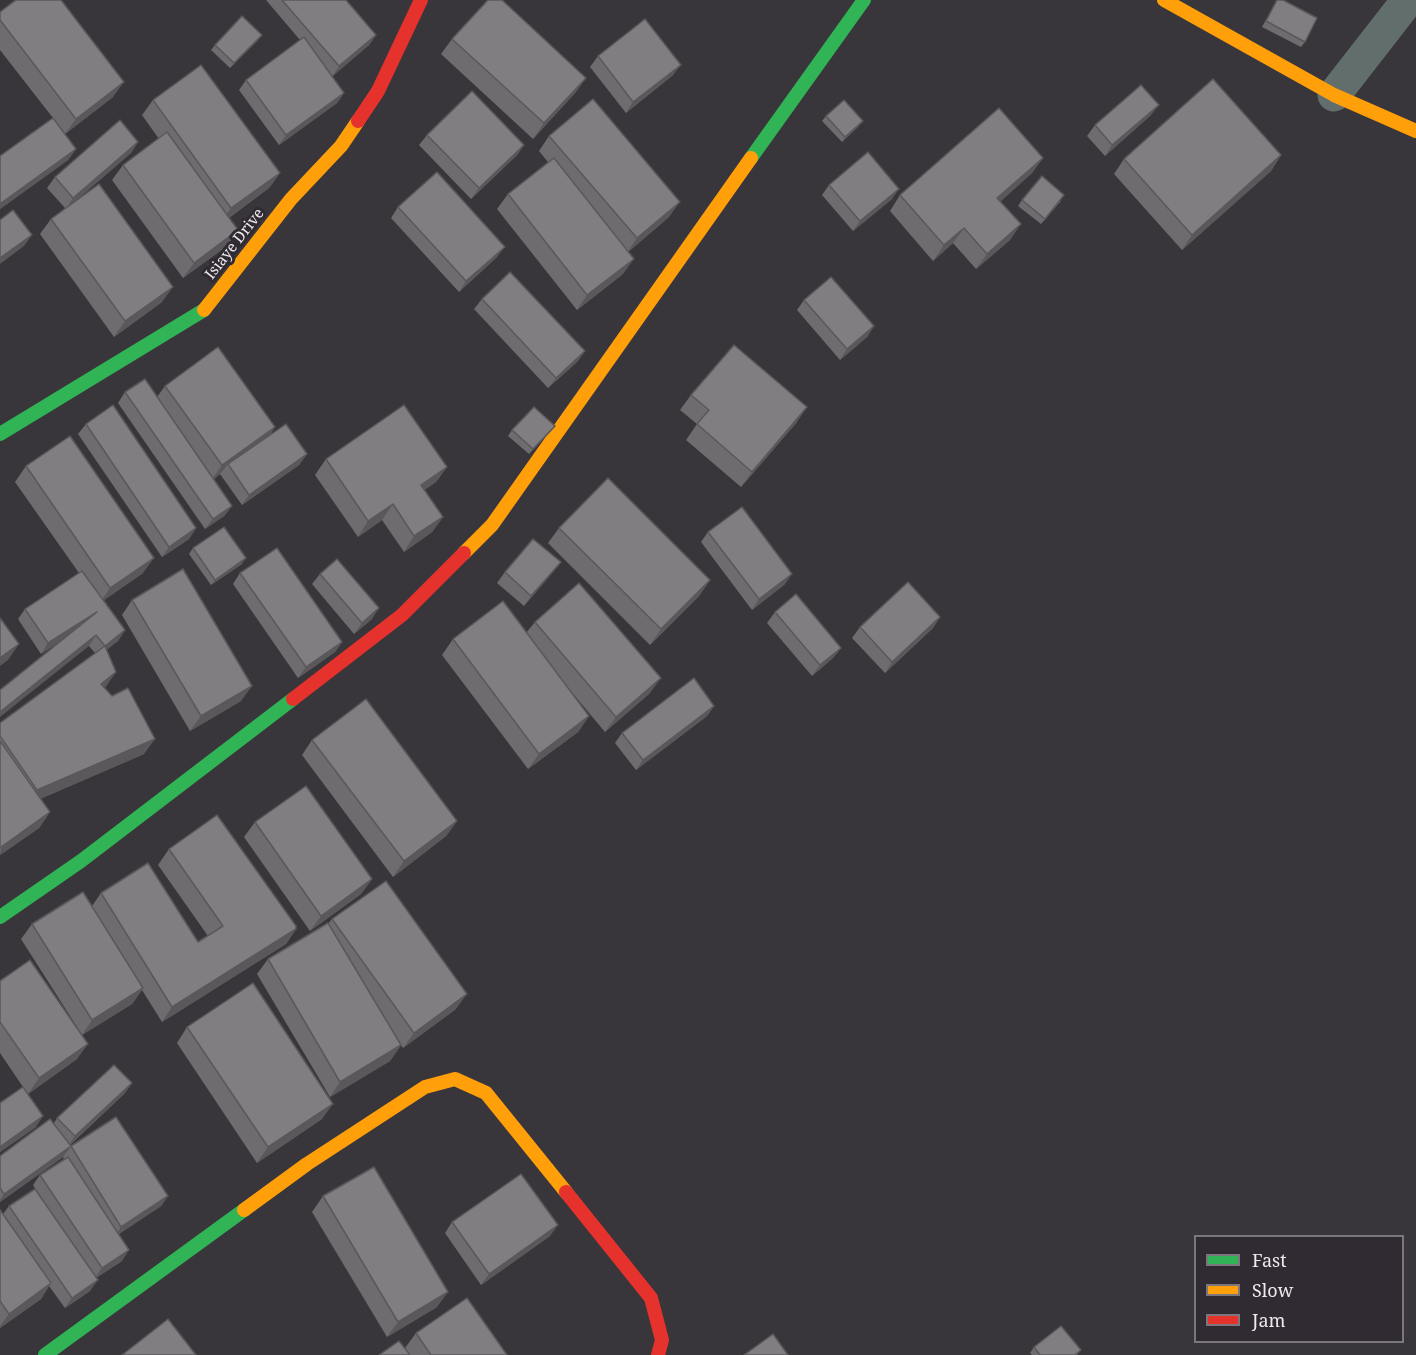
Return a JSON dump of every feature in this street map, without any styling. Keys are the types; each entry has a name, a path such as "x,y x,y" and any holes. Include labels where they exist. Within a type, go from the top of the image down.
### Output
{"street":[{"name":"Isiaye Drive","path":"0,434 207,308 291,199 341,146 378,91 421,0"},
{"path":"0,917 81,861 402,615 492,525 665,277 864,0"},
{"path":"1164,0 1334,95 1416,131"},
{"path":"1334,95 1408,0"},
{"path":"45,1355 307,1164 424,1087 455,1079 486,1093 651,1299 662,1340 658,1355"}],"building":[{"path":"16,0 61,0 124,82 76,119 0,20 0,12"},
{"path":"282,0 346,0 376,35 339,66"},
{"path":"488,0 502,0 586,78 544,123 452,39"},
{"path":"1277,0 1283,0 1317,18 1305,42 1266,21"},
{"path":"242,16 262,35 234,63 215,45"},
{"path":"645,19 681,65 633,102 598,56"},
{"path":"304,37 344,93 286,135 246,80"},
{"path":"201,65 280,173 231,208 153,100"},
{"path":"1213,79 1281,155 1192,235 1124,159"},
{"path":"1141,85 1159,105 1112,145 1095,125"},
{"path":"472,91 524,145 479,188 427,135"},
{"path":"593,99 680,202 637,238 549,136"},
{"path":"844,100 863,121 845,137 826,116"},
{"path":"999,108 1043,158 997,198 1021,224 987,254 964,228 944,245 900,195"},
{"path":"53,118 76,149 0,204 0,156"},
{"path":"120,120 138,142 73,198 55,177"},
{"path":"167,132 238,230 194,263 123,165"},
{"path":"868,152 899,189 860,221 829,185"},
{"path":"554,158 634,259 587,295 508,194"},
{"path":"437,172 505,247 466,281 398,207"},
{"path":"1042,176 1064,195 1045,219 1022,200"},
{"path":"99,184 173,287 125,321 51,219"},
{"path":"13,210 32,235 0,258 0,220"},
{"path":"510,272 585,351 556,378 482,299"},
{"path":"831,277 874,326 847,349 804,300"},
{"path":"734,345 807,407 752,472 697,424 709,410 691,395"},
{"path":"218,347 275,427 222,465 165,386"},
{"path":"145,379 232,506 213,519 125,392"},
{"path":"113,405 196,528 169,547 86,424"},
{"path":"404,405 447,467 421,485 443,517 414,536 393,504 368,521 326,459"},
{"path":"534,407 555,426 533,449 512,430"},
{"path":"286,424 307,454 249,495 228,464"},
{"path":"70,436 154,558 110,588 26,466"},
{"path":"608,478 710,580 661,629 559,528"},
{"path":"742,507 792,574 759,599 708,532"},
{"path":"224,527 246,558 215,580 193,548"},
{"path":"533,539 561,562 531,596 505,572"},
{"path":"277,548 342,642 306,667 240,573"},
{"path":"337,559 379,608 362,623 320,574"},
{"path":"183,569 252,686 201,716 132,600"},
{"path":"82,571 125,630 105,646 96,635 0,712 0,690 97,612 48,643 25,609"},
{"path":"908,582 940,617 892,662 860,627"},
{"path":"579,583 661,678 616,717 535,622"},
{"path":"796,594 841,648 820,665 775,612"},
{"path":"503,601 589,716 539,754 453,639"},
{"path":"0,618 19,644 0,658"},
{"path":"105,646 116,672 101,684 112,696 128,688 155,739 37,790 0,736 0,723"},
{"path":"694,678 714,706 643,760 622,733"},
{"path":"366,699 457,821 404,861 312,740"},
{"path":"0,741 50,812 1,847 0,846"},
{"path":"306,786 372,879 321,916 255,822"},
{"path":"217,815 296,929 172,1007 101,893 148,863 198,942 223,926 169,849"},
{"path":"386,881 467,994 414,1033 332,919"},
{"path":"83,892 143,988 92,1020 32,924"},
{"path":"328,923 401,1045 340,1082 268,959"},
{"path":"30,960 88,1044 39,1078 0,1022 0,981"},
{"path":"253,983 333,1104 268,1147 187,1027"},
{"path":"114,1065 132,1083 75,1136 57,1118"},
{"path":"23,1087 43,1116 0,1147 0,1103"},
{"path":"116,1117 168,1196 121,1227 71,1146"},
{"path":"50,1119 71,1146 4,1194 0,1188 0,1156"},
{"path":"68,1157 129,1250 102,1268 40,1175"},
{"path":"374,1167 448,1292 398,1322 323,1196"},
{"path":"521,1174 558,1225 489,1274 452,1222"},
{"path":"35,1189 98,1280 72,1298 9,1206"},
{"path":"0,1210 51,1283 9,1314 0,1301"},
{"path":"467,1298 507,1355 431,1355 416,1333"},
{"path":"168,1319 196,1355 122,1355"},
{"path":"1061,1326 1081,1350 1075,1355 1040,1355 1034,1347"},
{"path":"773,1334 788,1355 744,1355"},
{"path":"399,1341 410,1355 379,1355"}],"traffic: fast":[{"path":"751,158 864,0"},
{"path":"0,434 204,310"},
{"path":"0,917 81,861 293,699"},
{"path":"45,1355 244,1210"}],"traffic: slow":[{"path":"1164,0 1334,95 1416,131"},
{"path":"204,310 291,199 341,146 358,121"},
{"path":"464,553 492,525 751,158"},
{"path":"244,1210 307,1164 425,1087 455,1079 486,1093 566,1192"}],"traffic: jam":[{"path":"358,121 378,91 421,0"},
{"path":"293,699 402,615 464,553"},
{"path":"566,1192 651,1298 662,1340 658,1355"}]}
